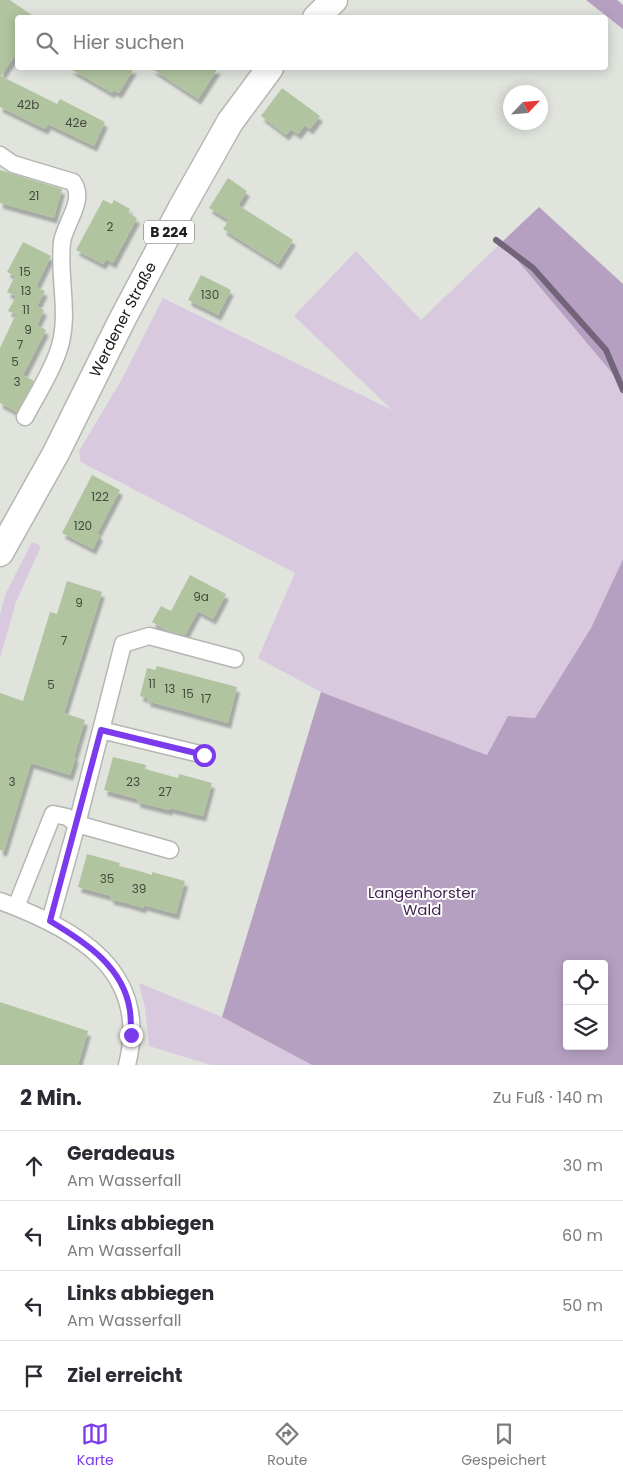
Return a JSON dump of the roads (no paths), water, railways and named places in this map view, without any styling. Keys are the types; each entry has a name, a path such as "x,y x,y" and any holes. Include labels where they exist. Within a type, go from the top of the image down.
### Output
{"main road":[{"path":"319,15 334,0"},
{"name":"Werdener Straße","path":"0,553 56,453 122,320 181,209 230,122 269,70"}],"street":[{"path":"0,155 13,164 73,182 78,191 76,203 64,232 62,244 64,308 58,352 25,417"},
{"path":"50,921 123,644 149,636 235,659"},
{"path":"101,730 204,755"},
{"path":"16,907 53,814 67,817 77,824 170,850"},
{"path":"0,901 50,921 81,940 110,965 123,987 130,1010 131,1035 128,1065"}],"waterway":[{"path":"496,240 533,268 606,350 623,390"}],"park label":[{"name":"Langenhorster Wald","path":"422,902"}]}
